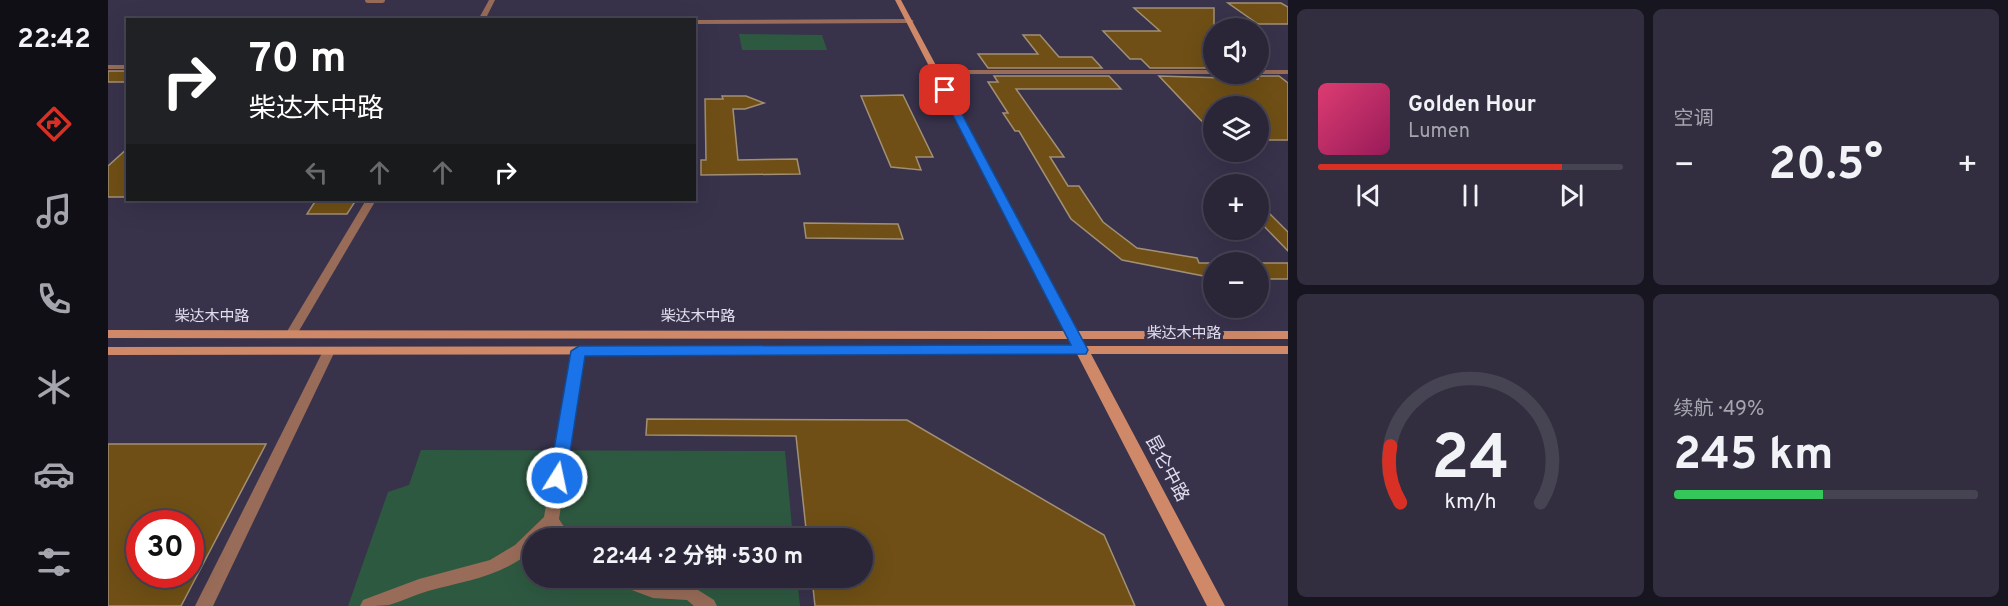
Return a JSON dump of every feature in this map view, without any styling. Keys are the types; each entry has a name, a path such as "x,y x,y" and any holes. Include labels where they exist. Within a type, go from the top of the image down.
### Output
{"main road":[{"name":"昆仑中路","path":"898,0 1216,606"},
{"name":"柴达木中路","path":"108,334 1288,335"},
{"name":"柴达木中路","path":"108,351 1288,350"}],"street":[{"path":"482,18 492,0"},
{"path":"696,22 910,21"},
{"path":"108,67 126,67"},
{"path":"935,72 1203,72"},
{"path":"1269,72 1288,72"},
{"path":"292,333 370,201"},
{"path":"204,606 329,351"},
{"path":"543,528 551,520 579,351"},
{"path":"551,520 556,528"},
{"path":"369,606 428,584 476,574 522,551"},
{"path":"647,588 690,593 708,606"}],"lane":[{"path":"368,0 382,0"}],"green space":[{"path":"739,34 822,35 827,50 742,50"},
{"path":"421,450 785,451 792,528 522,528 522,588 798,588 800,606 348,606 388,492 409,485"}],"building":[{"path":"1228,3 1281,3 1288,7 1288,24 1269,24 1269,18 1249,18"},
{"path":"1134,8 1214,8 1214,18 1203,18 1203,68 1150,68 1141,59 1130,59 1103,31 1160,31"},
{"path":"1023,35 1040,35 1059,57 1092,57 1102,68 988,68 978,54 1038,54"},
{"path":"108,71 126,71 126,82 108,82"},
{"path":"994,76 1109,76 1121,89 1016,89 1064,157 1050,157 1068,186 1079,186 1103,222 1137,248 1197,258 1199,263 1203,263 1203,276 1122,260 1071,219 1019,131 1015,131 1003,113 1008,113 988,82 998,82"},
{"path":"1159,76 1203,77 1203,84 1269,84 1269,76 1279,76 1288,83 1288,140 1269,140 1269,96 1203,96 1203,122"},
{"path":"903,95 933,157 916,157 921,170 891,167 861,96"},
{"path":"722,96 746,96 764,103 745,109 733,109 738,160 797,159 800,174 701,175 701,160 706,160 705,99 723,99"},
{"path":"126,150 126,197 108,197 108,166"},
{"path":"315,201 355,201 347,214 307,214"},
{"path":"1269,213 1288,232 1288,251 1269,231"},
{"path":"804,223 898,224 903,239 806,238"},
{"path":"1269,263 1288,263 1288,279 1269,279"},
{"path":"647,419 907,420 1104,535 1135,606 815,606 813,588 873,588 873,528 806,528 796,436 646,435"},
{"path":"108,444 266,444 204,562 204,510 126,510 126,588 190,588 181,606 108,606"}],"route":[{"path":"557,478 579,351 1081,350 945,90"}]}
